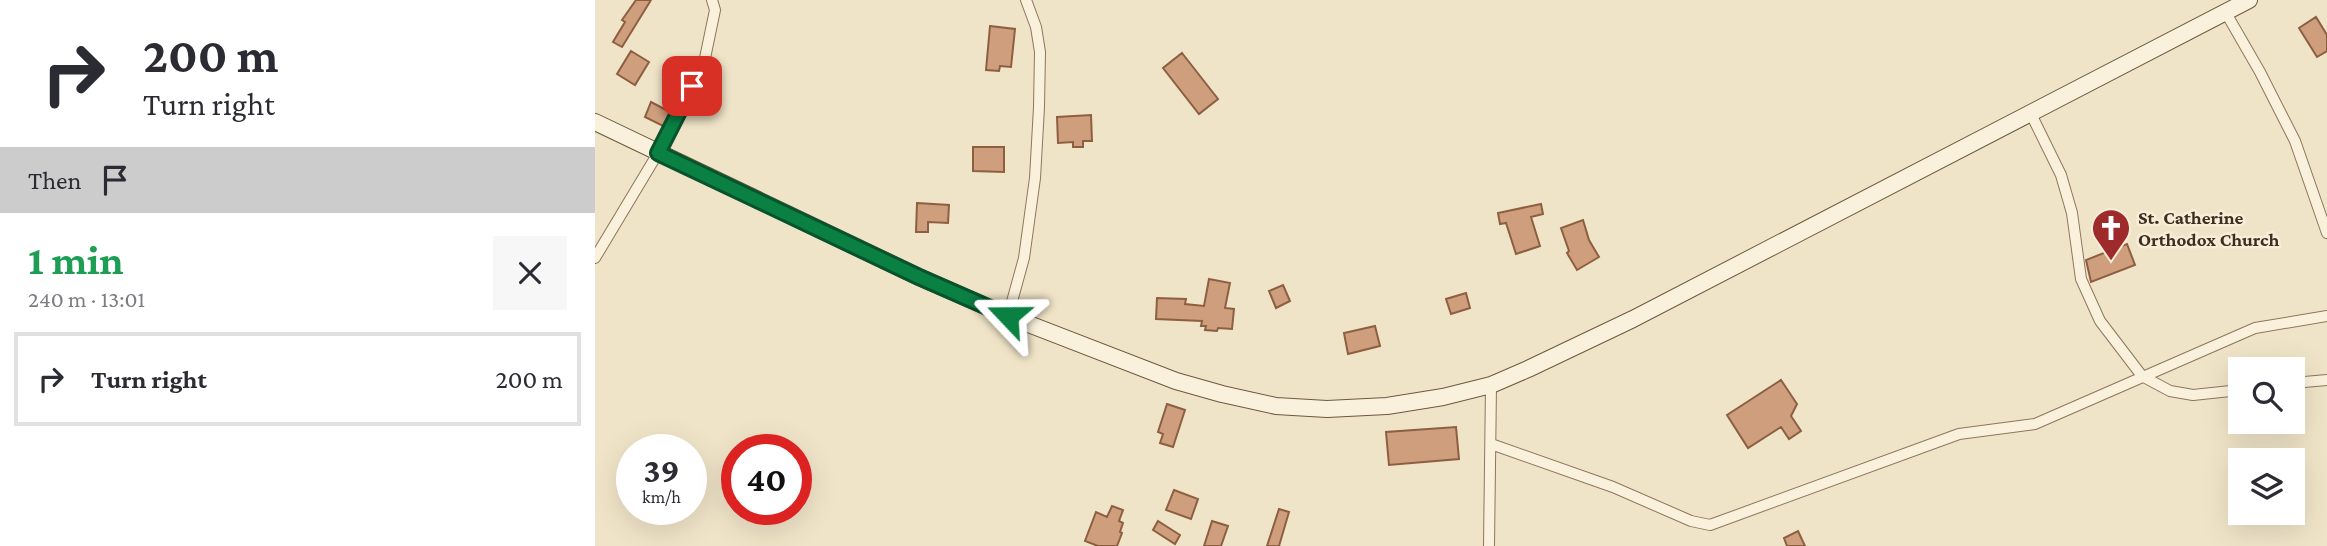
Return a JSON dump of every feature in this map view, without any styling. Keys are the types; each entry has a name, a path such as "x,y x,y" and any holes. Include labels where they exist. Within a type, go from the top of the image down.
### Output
{"street":[{"path":"595,258 658,153 704,63 715,10 712,0"},
{"path":"1008,316 1024,258 1035,178 1038,131 1040,52 1036,27 1026,0"},
{"path":"595,122 907,272 1008,316 1176,381 1276,407 1327,409 1387,406 1443,397 1491,385 1633,319 2249,0"},
{"path":"2226,13 2295,141 2327,233"},
{"path":"2030,113 2061,176 2072,213 2081,279 2100,321 2142,376 2170,391 2181,393 2193,395 2228,391"},
{"path":"1491,444 1613,487 1691,522 1710,525 1959,435 2035,424 2255,328 2327,316"},
{"path":"2305,382 2327,380"},
{"path":"1489,546 1491,385"}],"building":[{"path":"636,0 651,0 622,47 613,42 625,22 622,20"},
{"path":"2316,17 2327,35 2327,51 2317,57 2299,28"},
{"path":"990,26 1015,29 1011,67 1000,66 999,71 986,70"},
{"path":"631,51 649,62 635,85 617,74"},
{"path":"1182,53 1218,99 1199,114 1163,68"},
{"path":"672,60 691,71 683,87 674,81 671,86 663,80 666,76 663,74"},
{"path":"651,102 670,112 663,126 645,117"},
{"path":"1091,115 1092,141 1083,141 1083,147 1073,147 1073,142 1058,143 1057,117"},
{"path":"973,147 1004,147 1004,172 973,171"},
{"path":"917,203 949,205 948,223 928,222 928,232 916,232"},
{"path":"1541,204 1543,214 1531,217 1540,246 1516,254 1506,223 1500,224 1498,213"},
{"path":"1583,220 1589,240 1599,257 1577,270 1567,253 1569,251 1561,228"},
{"path":"2127,244 2135,265 2091,282 2086,260"},
{"path":"1209,279 1230,283 1225,308 1234,309 1232,329 1205,330 1206,326 1201,326 1202,321 1156,319 1157,298 1186,299 1185,304 1204,306"},
{"path":"1283,285 1290,301 1276,308 1269,291"},
{"path":"1466,293 1470,308 1451,314 1446,299"},
{"path":"1375,326 1380,346 1348,354 1344,333"},
{"path":"1781,380 1797,404 1791,416 1801,431 1789,439 1781,427 1748,448 1727,415"},
{"path":"1167,404 1185,410 1173,447 1160,443 1163,434 1158,432"},
{"path":"1456,427 1459,459 1389,465 1386,432"},
{"path":"1174,490 1198,499 1191,519 1166,510"},
{"path":"1112,506 1123,510 1119,521 1123,523 1122,533 1117,546 1098,546 1085,541 1096,512 1107,517"},
{"path":"1279,509 1289,512 1279,546 1267,546"},
{"path":"1158,521 1180,535 1175,544 1153,530"},
{"path":"1212,521 1228,526 1221,546 1204,546"},
{"path":"1798,531 1805,546 1787,546 1784,538"}],"place":[{"name":"St. Catherine Orthodox Church","path":"2111,262"}],"route":[{"path":"692,86 658,153 919,277 1008,316"}]}
